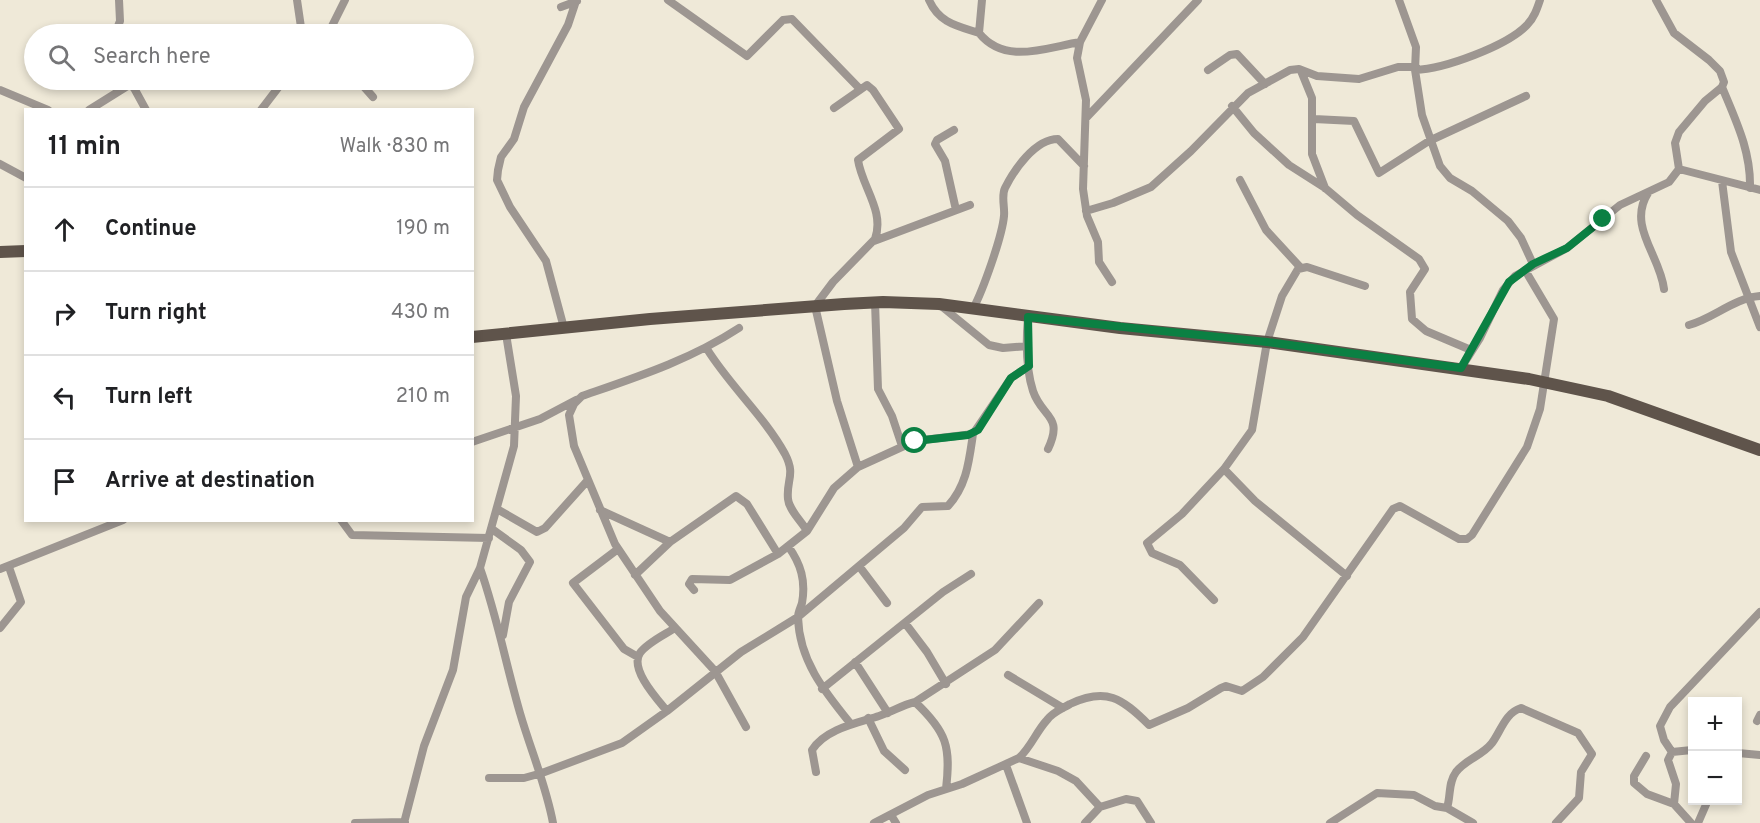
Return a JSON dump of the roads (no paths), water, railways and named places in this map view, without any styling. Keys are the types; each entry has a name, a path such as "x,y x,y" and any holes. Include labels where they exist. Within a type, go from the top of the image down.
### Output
{"main road":[{"path":"0,252 24,252"},
{"path":"474,337 815,306 875,302 939,304 1028,317 1267,342 1544,381 1608,396 1760,450"}],"street":[{"path":"119,0 119,24"},
{"path":"297,0 301,24"},
{"path":"333,24 345,0"},
{"path":"561,7 577,0"},
{"path":"564,328 546,261 510,207 497,180 501,157 514,139 524,107 568,25 577,0"},
{"path":"668,0 747,56 783,20 792,19 859,88"},
{"path":"929,0 943,21 979,33 987,43 1008,52 1080,42"},
{"path":"979,33 982,0"},
{"path":"1102,0 1080,42 1077,58 1086,100 1084,166 1086,211 1098,242 1099,262 1112,282"},
{"path":"1086,118 1198,0"},
{"path":"1399,0 1416,47 1415,68 1422,116 1429,141 1445,174 1472,191 1508,221 1521,238 1533,264"},
{"path":"1086,211 1141,192 1160,180 1232,106 1290,70 1299,69 1317,76 1359,79 1398,68 1435,70 1458,63 1516,33 1533,18 1540,0"},
{"path":"1461,368 1480,338 1503,290 1525,270 1567,248 1620,205 1669,183 1678,169 1675,143 1679,132 1705,101 1722,87 1724,82 1720,71 1674,33 1656,0"},
{"path":"1208,70 1230,55 1237,54 1265,84"},
{"path":"1299,69 1308,85 1314,119 1312,154 1325,188"},
{"path":"834,108 859,88 867,85 873,90 899,129 858,160 878,224 872,242"},
{"path":"1722,87 1746,146 1750,166 1750,188"},
{"path":"0,90 43,108"},
{"path":"92,108 115,90"},
{"path":"134,90 141,98 145,108"},
{"path":"263,108 276,90"},
{"path":"367,90 373,97"},
{"path":"1314,119 1354,121 1379,173 1429,141 1526,96"},
{"path":"1232,106 1254,133 1289,165 1325,188 1424,265 1425,271 1413,286 1409,297 1412,320 1416,325 1471,350"},
{"path":"954,130 937,140 935,144 945,161 956,210"},
{"path":"973,309 999,240 1004,216 1003,190 1027,156 1045,142 1058,139 1084,166"},
{"path":"0,164 24,177"},
{"path":"1678,169 1760,190"},
{"path":"1240,180 1266,230 1300,267 1365,286"},
{"path":"1722,181 1731,252 1746,297 1760,327"},
{"path":"1648,193 1641,207 1641,228 1660,272 1664,289"},
{"path":"858,467 837,401 815,306 833,282 872,242 970,205"},
{"path":"1214,600 1180,565 1152,553 1147,543 1182,514 1224,469 1252,430 1267,342 1282,297 1300,267"},
{"path":"874,823 928,795 1019,758 1048,718 1063,708 1096,695 1109,696 1124,702 1149,725 1188,708 1226,686 1242,691 1263,677 1303,637 1347,576 1384,518 1400,506 1459,539 1472,535 1527,447 1540,409 1554,319 1525,270"},
{"path":"1689,325 1700,322 1746,297 1760,296"},
{"path":"875,302 878,388 892,416 902,446"},
{"path":"939,304 989,345 1003,348 1028,346"},
{"path":"1028,317 1029,366 1034,392 1054,423 1053,438 1048,449"},
{"path":"474,441 517,427 578,399 646,375 707,349 739,328"},
{"path":"355,823 404,822 424,746 453,670 466,597 480,567 492,529 517,427 516,396 506,334"},
{"path":"707,349 736,391 772,433 786,456 792,471 788,499 807,531"},
{"path":"489,778 524,778 622,743 762,637 798,617 904,528 922,507 927,505 943,508 952,502 967,474 973,434 1011,378 1029,366"},
{"path":"578,399 569,415 574,446 618,549 675,628 716,671 746,727"},
{"path":"694,590 688,584 692,579 730,580 778,554 807,531 834,488 858,467 902,446 925,439 973,434"},
{"path":"1224,469 1255,501 1347,576"},
{"path":"497,509 537,532 545,528 588,480"},
{"path":"635,575 670,542 736,496 741,497 778,554"},
{"path":"600,510 670,542"},
{"path":"0,628 21,602 4,568 118,522"},
{"path":"342,522 352,535 489,538"},
{"path":"492,529 521,550 530,562 509,602 503,639"},
{"path":"788,546 797,559 802,574 802,601 798,617 808,662 822,688 850,723"},
{"path":"618,549 573,583 624,649 638,657"},
{"path":"859,566 887,603"},
{"path":"480,567 503,639 505,661 521,718 542,773 553,823"},
{"path":"822,688 943,592 971,574"},
{"path":"816,772 812,750 816,743 850,723 888,713 915,702 945,684 995,650 1039,603"},
{"path":"1672,752 1664,740 1660,726 1670,707 1760,612"},
{"path":"905,623 927,652 945,684"},
{"path":"667,711 647,687 638,666 638,657 641,651 675,628"},
{"path":"855,662 888,713"},
{"path":"1008,675 1063,708"},
{"path":"915,702 947,742 949,756 946,789"},
{"path":"1448,807 1450,785 1456,773 1470,757 1480,754 1491,744 1510,715 1521,708 1578,733 1592,754 1581,772 1579,798 1556,823"},
{"path":"868,718 884,751 904,770"},
{"path":"1672,752 1688,750"},
{"path":"1672,752 1668,760 1676,784 1674,804"},
{"path":"1742,753 1760,755"},
{"path":"1646,756 1634,776 1634,783 1647,794 1674,804 1691,823"},
{"path":"1019,758 1058,771 1076,781 1100,807"},
{"path":"1006,765 1027,823"},
{"path":"1330,823 1377,793 1414,795 1435,806 1448,807 1473,823"},
{"path":"1085,823 1100,807 1126,799 1141,804 1151,823"},
{"path":"1698,823 1706,805"},
{"path":"891,815 896,823"}]}
